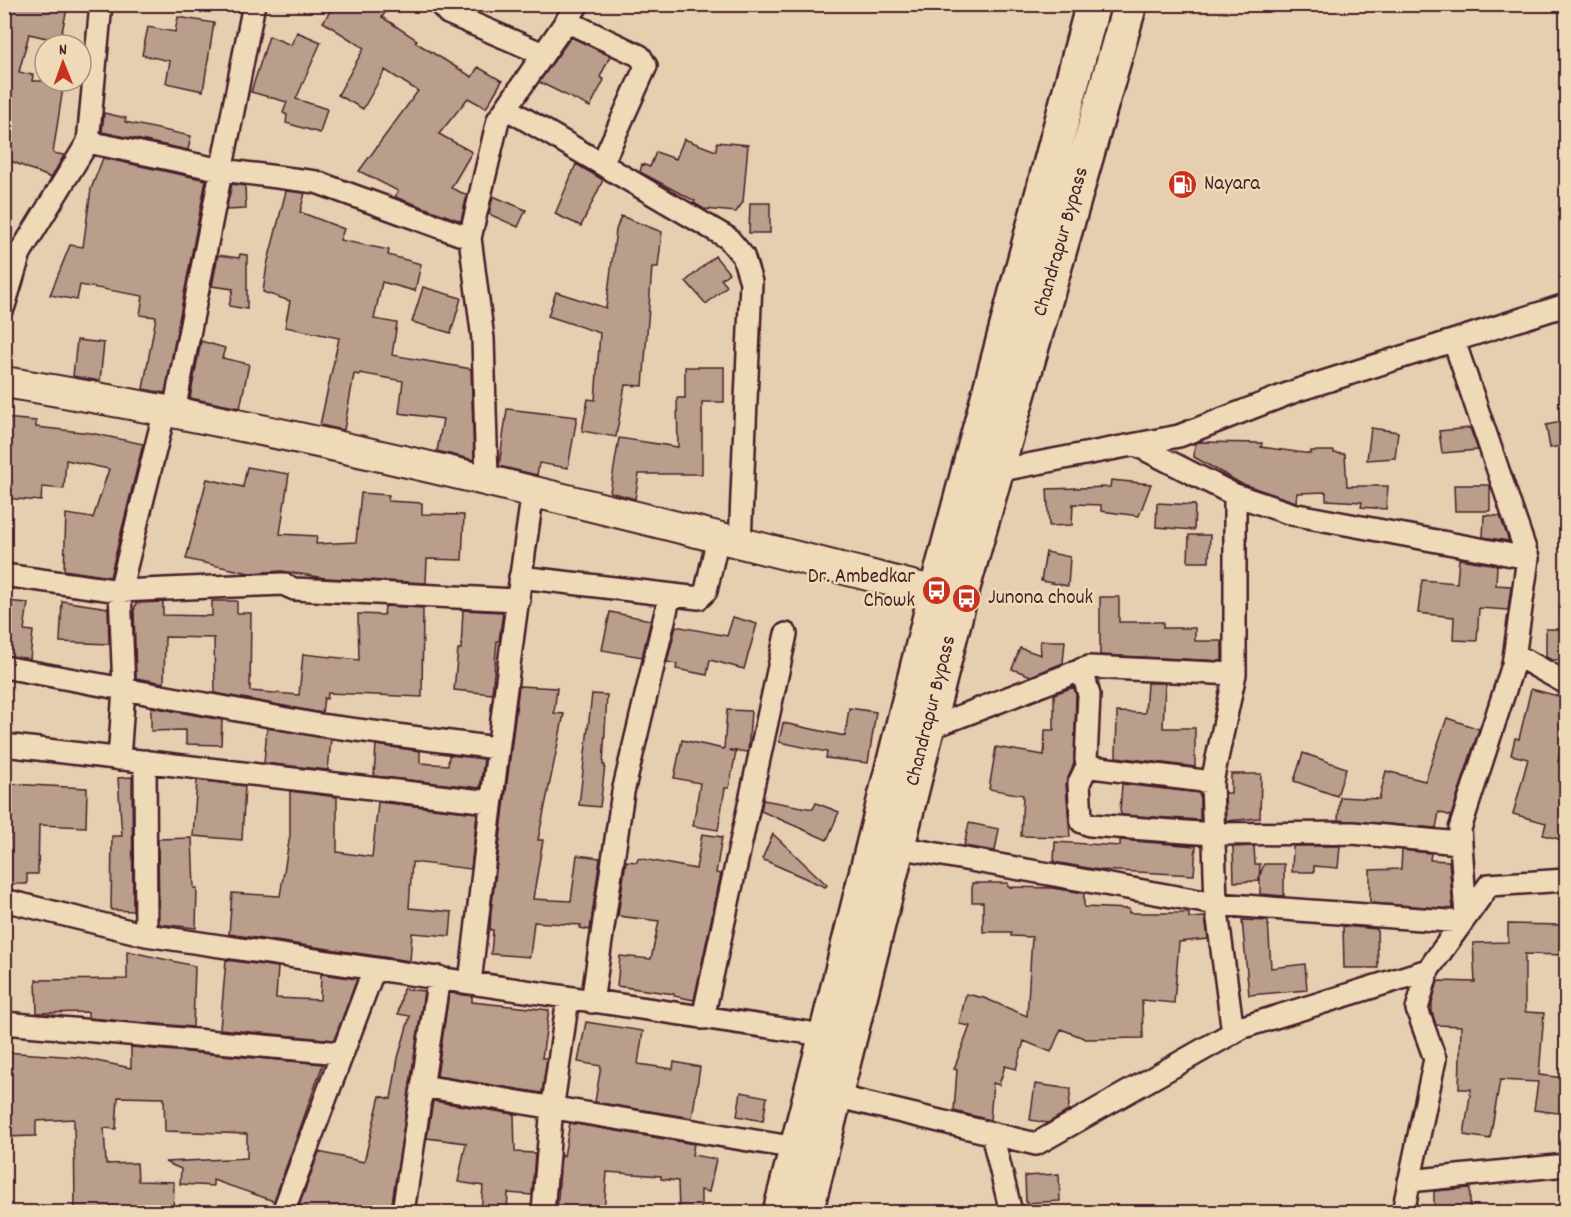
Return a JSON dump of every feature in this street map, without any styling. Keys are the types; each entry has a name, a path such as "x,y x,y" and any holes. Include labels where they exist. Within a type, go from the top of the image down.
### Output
{"highway":[{"name":"Chandrapur Bypass","path":"806,1212 836,1096 838,1037 1093,4"},
{"name":"Chandrapur Bypass","path":"780,1212 797,1148 838,1037 897,847 927,729 948,595 996,471 1130,4"}],"main road":[{"path":"4,382 169,411 487,479 948,595"}],"street":[{"path":"4,306 20,253 88,142 101,4"},
{"path":"119,759 124,689 120,591 169,411 222,170 254,4"},
{"path":"440,4 448,13 543,54"},
{"path":"487,479 483,339 470,238 498,120 572,13 640,56 646,66 602,164"},
{"path":"506,108 728,238 736,244 748,269 751,282 729,540 704,595 695,598 670,596 520,577"},
{"path":"88,142 222,170 316,182 470,238"},
{"path":"996,471 1179,435 1298,390 1566,305"},
{"path":"1454,341 1528,558 1516,655 1464,815 1459,843 1464,919"},
{"path":"1136,445 1235,495 1292,514 1528,558"},
{"path":"470,983 496,748 533,491"},
{"path":"1233,1033 1216,904 1212,782 1236,674 1235,495"},
{"path":"4,575 120,591 284,584 294,589 519,600"},
{"path":"592,1002 623,792 670,596"},
{"path":"703,1018 786,634"},
{"path":"1516,655 1566,683"},
{"path":"927,729 1095,666 1236,674"},
{"path":"4,667 319,725 496,748"},
{"path":"1082,669 1089,695 1086,760 1088,764 1096,769 1212,782"},
{"path":"4,745 490,802"},
{"path":"146,762 146,936"},
{"path":"1088,764 1079,783 1082,822 1090,825 1213,834 1347,832 1459,843"},
{"path":"897,847 1216,904 1464,919"},
{"path":"1403,1212 1435,1059 1417,1009 1428,970 1489,885 1566,880"},
{"path":"4,900 146,936 838,1037"},
{"path":"283,1212 374,969"},
{"path":"836,1096 1036,1144 1243,1027 1428,970"},
{"path":"403,1212 439,977"},
{"path":"543,1212 552,1107 568,998"},
{"path":"4,1023 341,1053"},
{"path":"422,1086 797,1148"},
{"path":"992,1134 1011,1212"},
{"path":"1409,1181 1566,1165"}],"building":[{"path":"4,4 68,4 62,33 29,34 19,72 33,75 33,93 62,93 53,153 64,155 51,178 4,158"},
{"path":"335,4 391,4 382,17 417,40 415,42 472,77 478,67 502,81 486,108 468,98 439,134 472,152 451,188 467,195 461,221 395,197 398,191 359,171 418,91 385,70 363,109 338,95 364,48 323,22"},
{"path":"178,17 214,23 203,91 166,83 170,61 142,55 148,27 175,32"},
{"path":"297,32 321,42 296,99 327,109 320,133 286,123 287,115 283,113 287,102 251,92 269,36 291,45"},
{"path":"571,37 610,56 600,77 604,80 590,107 539,82"},
{"path":"104,113 126,118 125,122 191,136 188,150 102,132"},
{"path":"684,139 716,151 717,142 748,145 743,202 736,212 704,209 694,203 695,201 640,172 642,164 650,167 656,152 676,159"},
{"path":"103,158 206,180 165,393 143,389 156,317 140,315 143,296 80,285 77,300 50,295 70,245 83,247 91,189"},
{"path":"576,164 603,180 581,226 555,214"},
{"path":"232,184 245,186 246,209 226,210"},
{"path":"286,191 305,193 300,212 344,229 340,240 389,250 388,255 421,264 415,291 382,282 374,319 397,323 392,355 471,369 474,460 437,451 443,419 399,413 403,381 360,373 359,375 354,374 344,430 320,425 339,338 285,327 290,301 263,292 267,265"},
{"path":"493,196 526,210 518,227 489,214"},
{"path":"750,203 770,203 770,233 749,233"},
{"path":"621,216 662,232 658,267 652,267 643,386 625,385 616,437 582,431 588,399 595,400 600,333 548,316 556,292 606,308 616,230"},
{"path":"240,254 247,255 247,309 229,306 233,289 212,286 218,255 239,258"},
{"path":"715,256 729,273 721,279 727,286 706,304 686,281"},
{"path":"423,287 461,298 451,333 412,322"},
{"path":"77,340 104,343 100,381 73,376"},
{"path":"201,341 225,348 222,358 249,364 240,408 190,398"},
{"path":"685,367 724,367 724,402 702,402 702,474 639,474 635,499 610,492 619,438 678,447 677,398 685,398"},
{"path":"507,409 577,417 568,468 539,463 537,475 499,466"},
{"path":"4,418 36,421 36,427 91,433 143,444 110,577 64,570 66,514 93,518 109,469 66,460 64,489 42,487 41,501 4,498"},
{"path":"1566,421 1566,445 1550,448 1546,425"},
{"path":"1371,428 1398,432 1395,458 1367,460"},
{"path":"1470,428 1478,450 1442,453 1439,431"},
{"path":"1198,442 1262,443 1261,447 1311,454 1311,451 1334,451 1334,453 1345,454 1347,486 1388,486 1386,509 1361,507 1362,502 1326,500 1326,492 1297,493 1296,502 1240,483 1194,457 1195,444"},
{"path":"247,467 289,474 280,534 317,536 316,544 356,542 361,493 389,495 388,501 422,503 422,514 464,515 462,560 427,559 426,583 325,578 282,571 249,573 186,559 207,479 243,487"},
{"path":"1111,480 1151,484 1139,516 1101,511 1101,505 1073,504 1072,525 1049,526 1047,489 1110,487"},
{"path":"1454,485 1490,485 1490,511 1455,511"},
{"path":"1157,503 1195,505 1194,530 1156,527"},
{"path":"1484,515 1500,516 1509,541 1483,537"},
{"path":"1189,535 1210,535 1209,562 1188,562"},
{"path":"1046,552 1070,557 1068,586 1041,581"},
{"path":"1459,559 1497,565 1496,585 1511,586 1508,610 1479,608 1477,641 1453,640 1454,617 1418,613 1422,580 1457,583"},
{"path":"1100,597 1119,597 1119,622 1163,622 1163,628 1195,628 1195,641 1222,641 1222,661 1100,655"},
{"path":"6,601 28,603 24,630 33,631 30,659 4,655"},
{"path":"62,601 108,608 109,644 60,642"},
{"path":"212,601 237,601 237,613 251,613 250,691 299,695 303,654 359,660 358,614 384,615 385,606 423,608 422,697 328,693 327,699 324,698 322,713 215,693 214,638 165,637 164,683 136,678 134,611 136,603 163,602 163,615 212,616"},
{"path":"463,610 503,612 499,641 497,641 492,694 454,690 458,649 461,649"},
{"path":"610,612 651,620 642,657 602,650"},
{"path":"733,617 757,624 744,669 710,660 707,675 676,669 677,664 667,662 676,626 727,636"},
{"path":"1546,629 1566,629 1566,660 1552,660 1546,657"},
{"path":"1040,641 1065,641 1063,663 1031,676 1012,669 1020,648 1041,655"},
{"path":"1147,683 1165,683 1163,728 1195,728 1195,767 1116,757 1117,712 1145,713"},
{"path":"519,686 557,688 554,713 564,714 538,840 543,840 533,899 571,901 577,855 600,858 590,930 580,928 581,925 534,922 530,957 491,954 493,930 490,930"},
{"path":"1074,687 1076,695 1074,763 1066,784 1070,837 1021,836 1023,795 989,789 996,747 1044,755 1045,730 1054,730 1054,694"},
{"path":"1531,689 1566,698 1566,726 1558,762 1566,764 1566,841 1543,835 1546,823 1513,814 1528,759 1511,755 1515,738 1519,739"},
{"path":"592,694 607,695 603,765 605,765 600,807 579,805"},
{"path":"151,707 222,720 221,745 186,744 186,730 151,731"},
{"path":"849,708 876,712 868,763 826,758 827,752 779,742 783,723 845,736"},
{"path":"727,710 751,711 748,752 729,750 736,752 729,788 725,788 718,830 693,826 700,783 674,778 682,740 724,749"},
{"path":"1447,718 1479,729 1451,816 1439,812 1436,828 1338,820 1340,797 1379,799 1386,771 1425,781"},
{"path":"267,728 331,739 328,770 264,763"},
{"path":"376,745 420,751 420,763 448,765 449,755 484,759 480,788 374,776"},
{"path":"1303,753 1346,768 1337,796 1294,781"},
{"path":"1231,774 1261,774 1260,818 1226,821 1225,793 1231,793"},
{"path":"132,777 133,911 111,910 112,836 122,836 118,778"},
{"path":"197,780 245,786 242,840 193,836"},
{"path":"11,784 87,788 86,827 39,825 38,874 27,874 27,884 4,884 4,842 9,842"},
{"path":"1122,784 1200,793 1200,820 1122,815 1120,811"},
{"path":"290,791 337,797 337,852 372,857 378,802 477,813 471,869 412,862 409,908 452,912 450,936 412,933 410,961 229,934 232,893 280,896 290,835"},
{"path":"763,800 813,809 816,803 839,812 827,840 761,811"},
{"path":"969,823 999,829 995,851 964,846"},
{"path":"702,834 722,837 716,873 721,874 694,1000 674,996 674,994 617,986 620,956 651,959 659,921 618,916 626,861 637,862 638,858 696,869"},
{"path":"773,834 827,885 825,887 762,859"},
{"path":"192,838 194,888 197,888 196,928 159,924 158,839"},
{"path":"1120,840 1196,846 1194,875 1099,870 1054,862 1055,842 1120,846"},
{"path":"1254,846 1255,864 1260,864 1259,881 1234,882 1233,847"},
{"path":"1293,846 1340,846 1338,868 1314,866 1314,872 1292,872"},
{"path":"1402,850 1431,853 1430,860 1449,861 1453,909 1370,903 1370,870 1401,869"},
{"path":"1264,864 1284,864 1284,896 1260,894 1260,875"},
{"path":"972,883 1008,883 1008,887 1052,888 1084,893 1084,907 1129,909 1129,913 1189,913 1189,918 1205,917 1208,939 1179,942 1174,1003 1142,1000 1143,1038 1086,1039 1061,1029 1051,1052 1024,1041 1016,1069 1005,1066 999,1085 993,1083 990,1120 954,1111 957,1070 954,1069 970,1026 959,1024 966,994 984,998 1027,1016 1032,937 1011,936 1011,932 983,932 983,902 972,902"},
{"path":"1242,920 1268,921 1271,968 1305,964 1307,990 1249,995"},
{"path":"1508,924 1566,925 1566,955 1525,954 1525,1012 1544,1013 1539,1075 1566,1078 1566,1114 1534,1110 1538,1082 1500,1080 1490,1139 1464,1135 1471,1089 1459,1089 1461,1026 1436,1025 1432,1002 1438,981 1475,982 1473,943 1508,942"},
{"path":"1343,926 1377,929 1378,968 1344,968"},
{"path":"127,951 195,966 193,1027 88,1018 88,1012 37,1013 36,980 127,979"},
{"path":"226,960 278,967 276,998 320,1000 321,974 357,979 334,1040 220,1029"},
{"path":"403,989 424,991 391,1212 317,1212 299,1206 319,1152 364,1162 380,1096 391,1099 398,1058 410,1016 398,1014"},
{"path":"449,993 472,996 472,1002 549,1010 542,1058 547,1058 542,1093 437,1076"},
{"path":"586,1022 643,1031 638,1064 673,1069 674,1062 700,1067 692,1118 595,1102 601,1066 578,1062"},
{"path":"131,1047 323,1064 274,1201 213,1180 213,1186 180,1184 181,1169 165,1162 247,1158 247,1134 165,1131 164,1098 118,1097 116,1129 104,1128 106,1164 137,1163 138,1181 174,1182 173,1212 75,1212 74,1119 36,1121 36,1136 4,1137 4,1052 77,1057 131,1068"},
{"path":"1035,1084 1071,1089 1068,1111 1048,1123 1030,1120"},
{"path":"741,1092 767,1097 763,1121 737,1116"},
{"path":"433,1101 514,1114 515,1152 535,1153 532,1195 508,1193 507,1212 481,1212 483,1186 458,1182 466,1143 427,1138"},
{"path":"570,1123 694,1144 692,1155 716,1159 709,1192 701,1190 701,1212 679,1212 678,1181 661,1179 661,1176 607,1172 604,1212 557,1212 561,1155 564,1156"},
{"path":"1059,1174 1060,1201 1026,1203 1025,1176"},
{"path":"1470,1188 1470,1212 1434,1212 1434,1191"}],"place":[{"name":"Nayara","path":"1183,185"},
{"name":"Dr. Ambedkar Chowk","path":"936,590"},
{"name":"Junona chouk","path":"967,599"}]}
